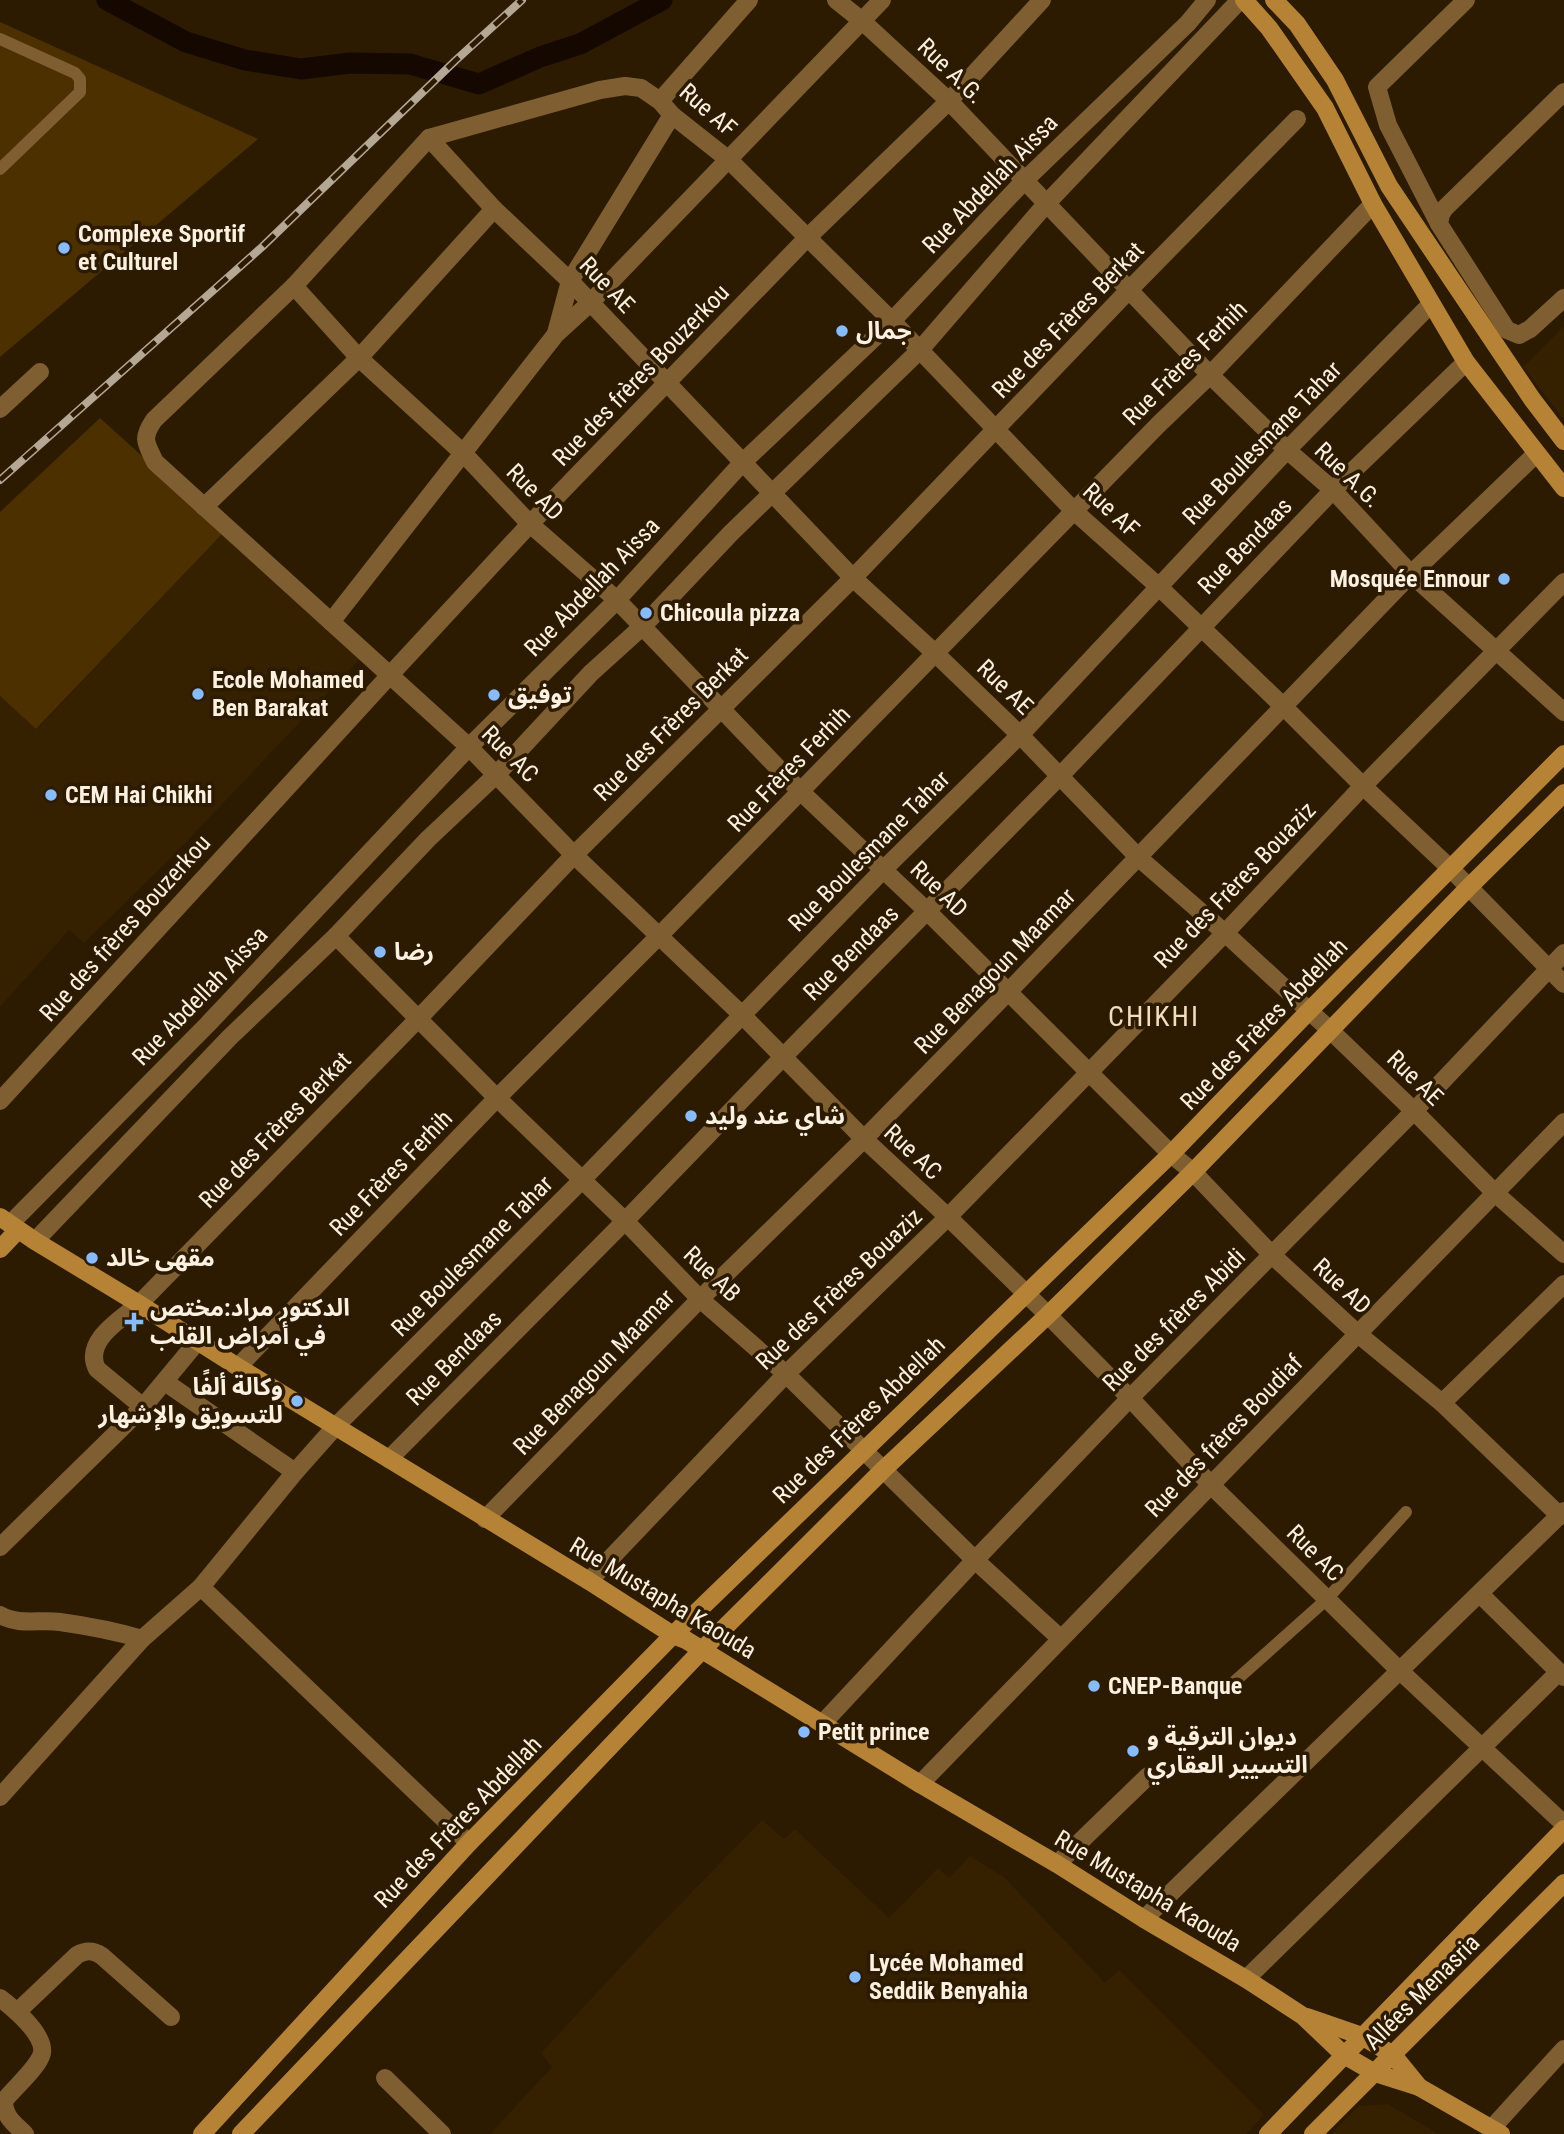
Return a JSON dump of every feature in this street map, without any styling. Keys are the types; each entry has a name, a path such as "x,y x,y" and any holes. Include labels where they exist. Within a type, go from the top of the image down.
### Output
{"main road":[{"path":"1243,0 1269,28 1325,108 1373,204 1465,362 1564,488"},
{"path":"1274,0 1297,24 1335,80 1389,186 1532,399 1564,441"},
{"name":"Rue des Frères Abdellah","path":"202,2134 469,1843 673,1635 1171,1154 1564,754"},
{"path":"241,2134 702,1650 884,1469 1048,1315 1194,1172 1469,887 1564,793"},
{"path":"0,1249 9,1224"},
{"name":"Rue Mustapha Kaouda","path":"9,1224 673,1635 1246,1979 1303,2016 1344,2055 1375,2073 1419,2087 1496,2131"},
{"path":"1268,2134 1564,1829"},
{"name":"Allées Menasria","path":"1313,2134 1564,1883"},
{"name":"Rue Mustapha Kaouda","path":"1303,2016 1362,2036 1393,2056 1419,2087"}],"street":[{"path":"556,334 570,281 666,108 749,0"},
{"name":"Rue A.G.","path":"836,0 949,101 1128,291 1287,450 1333,490 1411,575 1564,712"},
{"path":"331,622 556,334 590,303 882,0"},
{"name":"Rue des frères Bouzerkou","path":"0,1101 530,524 807,238 949,101 1042,0"},
{"name":"Rue Abdellah Aissa","path":"9,1224 208,1024 469,747 617,600 743,462 892,321 1025,180 1188,23 1207,0"},
{"path":"35,1241 230,1037 335,936 428,839 497,774 591,673 643,626 731,533 919,351 1047,203 1243,0"},
{"path":"1466,0 1377,88 1388,125 1439,224 1507,330 1519,335 1530,329 1564,298"},
{"name":"Rue AF","path":"429,138 600,90 625,86 641,88 729,160 892,321 1074,511 1158,586 1283,706 1451,869 1564,984"},
{"path":"1439,224 1445,208 1564,92"},
{"name":"Rue des Frères Berkat","path":"143,1407 97,1369 93,1353 105,1333 139,1304 574,855 853,578 1297,119"},
{"path":"294,286 429,138"},
{"name":"Rue AE","path":"429,138 494,209 570,281 853,578 1020,735 1139,858 1331,1031 1495,1193 1564,1254"},
{"name":"Rue Frères Ferhih","path":"238,1367 497,1098 1210,375 1373,204"},
{"path":"204,507 359,358 494,209"},
{"name":"Rue AD","path":"294,286 359,358 464,454 530,524 617,600 800,791 927,911 1171,1154 1194,1172 1273,1255 1358,1334 1442,1403 1562,1514"},
{"name":"Rue AC","path":"294,286 146,431 145,441 155,462 497,774 574,855 660,935 864,1139 1026,1293 1211,1485 1399,1670 1564,1824"},
{"name":"Rue Boulesmane Tahar","path":"0,1797 142,1639 201,1587 335,1427 582,1180 884,869 1020,735 1287,450 1431,304"},
{"name":"Rue Bendaas","path":"389,1459 1060,776 1333,490 1465,362"},
{"path":"0,409 40,372"},
{"name":"Rue Benagoun Maamar","path":"485,1519 700,1299 864,1139 1411,575 1536,454"},
{"name":"Rue des Frères Bouaziz","path":"589,1581 786,1374 948,1217 1225,933 1363,786 1564,582"},
{"name":"Rue AB","path":"335,936 625,1221 700,1299 786,1374 975,1560 1061,1639"},
{"name":"Rue des frères Abidi","path":"822,1724 1130,1398 1414,1111 1564,953"},
{"name":"Rue des frères Boudiaf","path":"920,1784 1564,1122"},
{"path":"1442,1403 1564,1284"},
{"path":"0,1547 143,1407 197,1342"},
{"path":"165,1382 295,1472"},
{"path":"1143,1919 1562,1514"},
{"path":"201,1587 469,1843"},
{"path":"1246,1979 1482,1748 1562,1675 1480,1594"},
{"path":"0,1615 17,1622 58,1622 107,1629 142,1639"},
{"path":"1057,1864 1148,1776"},
{"path":"17,2012 76,1955 88,1951 102,1956 171,2017"},
{"path":"0,1997 36,2033 41,2043 42,2053 38,2062 4,2101 8,2118 25,2134"},
{"path":"1496,2131 1564,2049"},
{"path":"386,2078 442,2134"}],"lane":[{"path":"0,39 75,73 80,79 80,92 0,169"},
{"path":"1234,1682 1327,1599 1406,1512"}],"shaded area":[{"name":"Complexe Sportif et Culturel","path":"0,22 258,139 0,357"},
{"path":"1564,326 1564,420 1523,367"},
{"path":"100,418 225,531 36,729 0,696 0,512"},
{"name":"Ecole Mohamed Ben Barakat","path":"225,531 360,659 169,860 84,943 69,930 0,1007 0,696 37,729"},
{"name":"Lycée Mohamed Seddik Benyahia","path":"762,1820 784,1839 795,1829 889,1918 938,1868 949,1878 970,1856 1004,1877 1105,1983 1119,1970 1264,2115 1246,2134 490,2134 552,2067 541,2053"},
{"path":"1388,2104 1438,2134 1331,2134 1359,2106"}],"waterway":[{"path":"107,0 186,42 245,60 301,69 350,63 410,64 479,84 540,57 580,44 662,0"}],"railway":[{"path":"0,480 262,247 522,0"}],"place":[{"name":"Complexe Sportif et Culturel","path":"64,248"},
{"name":"جمال","path":"842,331"},
{"name":"Mosquée Ennour","path":"1504,579"},
{"name":"Chicoula pizza","path":"646,613"},
{"name":"Ecole Mohamed Ben Barakat","path":"198,694"},
{"name":"توفيق","path":"494,695"},
{"name":"CEM Hai Chikhi","path":"51,795"},
{"name":"رضا","path":"380,952"},
{"name":"شاي عند وليد","path":"691,1116"},
{"name":"مقهى خالد","path":"92,1258"},
{"name":"الدكتور مراد:مختص في أمراض القلب","path":"134,1322"},
{"name":"وكالة ألفًا للتسويق والإشهار","path":"297,1401"},
{"name":"CNEP-Banque","path":"1094,1686"},
{"name":"Petit prince","path":"804,1732"},
{"name":"ديوان الترقية و التسيير العقاري","path":"1133,1751"},
{"name":"Lycée Mohamed Seddik Benyahia","path":"855,1977"}],"district":[{"name":"CHIKHI","path":"1154,1016"}]}
